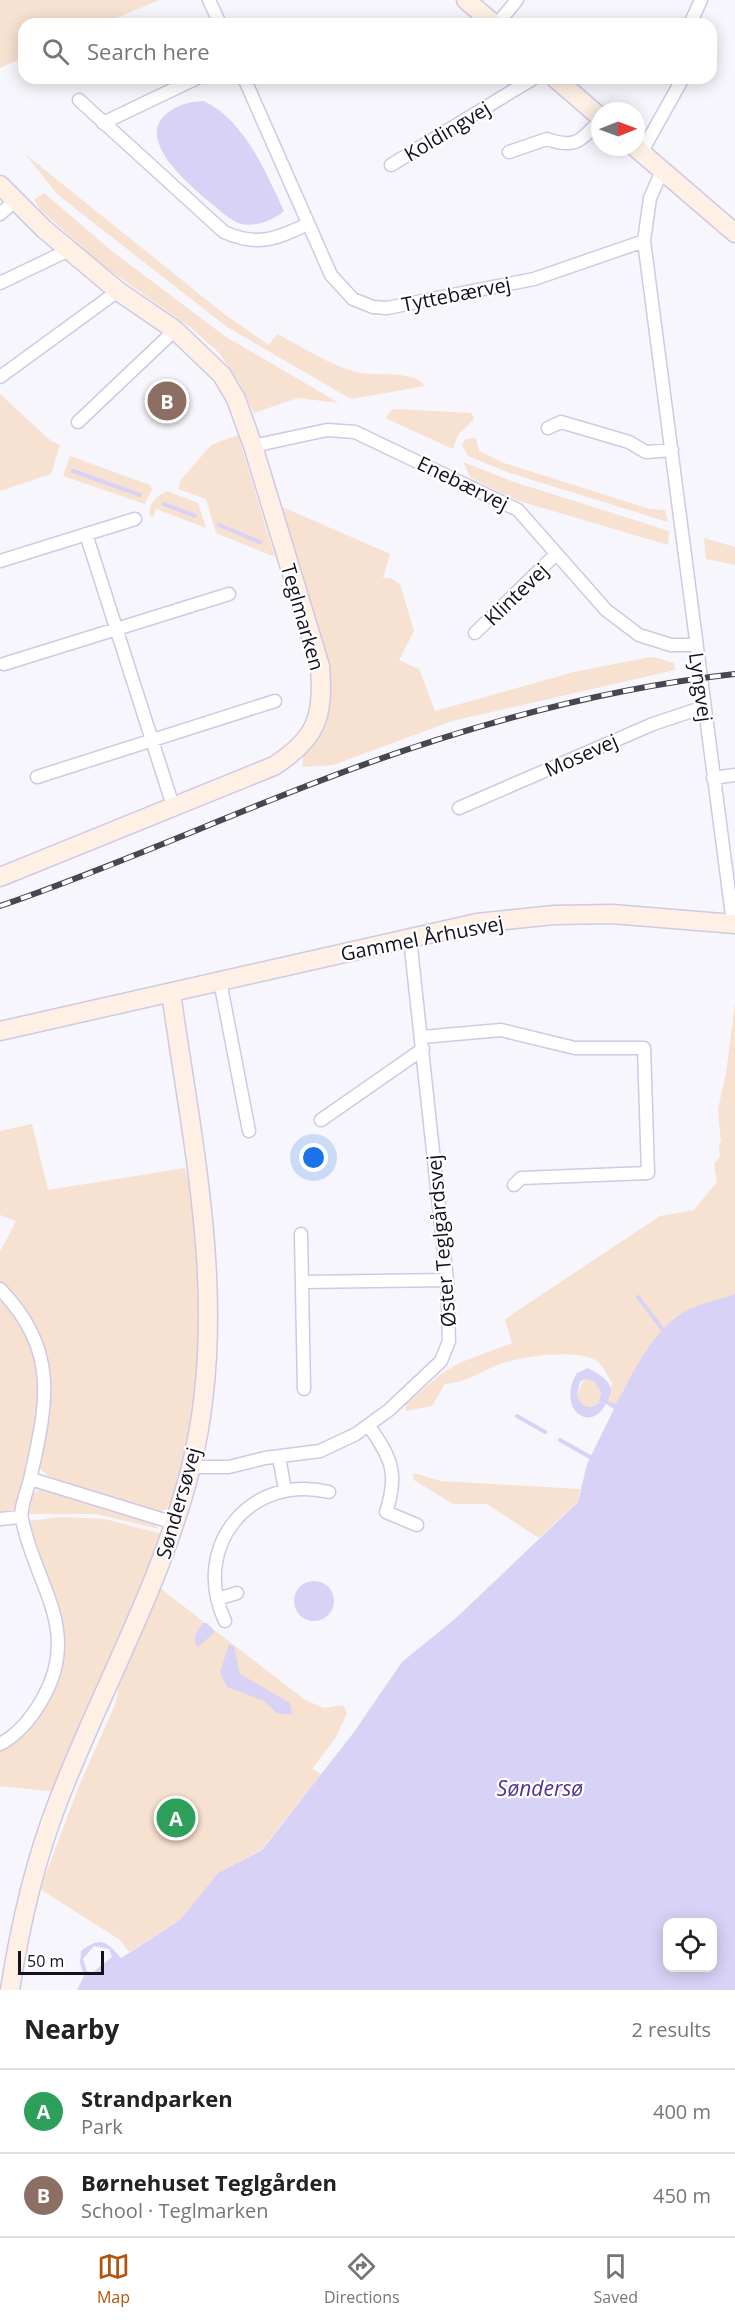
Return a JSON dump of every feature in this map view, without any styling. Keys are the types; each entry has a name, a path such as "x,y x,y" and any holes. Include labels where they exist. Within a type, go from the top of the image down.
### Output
{"street":[{"path":"209,0 217,18"},
{"path":"466,0 488,18"},
{"path":"501,18 517,0"},
{"path":"693,18 701,0"},
{"path":"102,123 184,84"},
{"name":"Tyttebærvej","path":"246,84 308,224 341,289 360,303 387,308 534,279 644,241"},
{"name":"Koldingvej","path":"391,165 524,84"},
{"path":"562,84 591,110"},
{"path":"645,139 679,84"},
{"path":"79,100 224,232 254,242 279,237 308,224"},
{"path":"509,152 547,138 564,145 583,140 591,130"},
{"path":"645,156 735,233"},
{"name":"Lyngvej","path":"662,171 650,198 644,241 713,778 734,923"},
{"name":"Teglmarken","path":"0,185 69,250 118,291 175,330 222,375 236,399 253,446 320,666 322,693 319,715 310,734 297,751 273,766 0,877"},
{"path":"0,214 15,201"},
{"path":"0,284 69,250"},
{"path":"0,377 118,291"},
{"path":"78,423 175,330"},
{"path":"548,428 561,422 629,442 646,452 672,450"},
{"name":"Enebærvej","path":"253,446 327,430 355,432 510,504 518,510 606,610 639,635 671,645 696,645"},
{"path":"0,561 135,519"},
{"path":"86,534 173,806"},
{"name":"Klintevej","path":"475,633 556,554"},
{"path":"4,664 229,594"},
{"path":"37,777 275,701"},
{"name":"Mosevej","path":"459,808 653,724 704,707"},
{"path":"713,778 735,775"},
{"name":"Gammel Århusvej","path":"0,1031 477,923 561,915 612,914 734,923"},
{"name":"Øster Teglgårdsvej","path":"191,1467 229,1467 320,1451 369,1426 441,1360 450,1334 447,1280 410,939"},
{"path":"219,981 249,1131"},
{"name":"Søndersøvej","path":"10,1990 37,1861 59,1798 160,1567 191,1467 208,1368 209,1317 203,1223 171,993"},
{"path":"321,1120 422,1043 501,1030 575,1048 644,1048 648,1173 521,1178 514,1185"},
{"path":"301,1234 304,1389"},
{"path":"302,1282 447,1280"},
{"path":"0,1289 19,1309 36,1337 43,1366 44,1408 31,1479 21,1517 55,1615 58,1650 55,1669 46,1693 34,1713 0,1744"},
{"path":"369,1426 386,1452 393,1472 392,1496 386,1512 417,1525"},
{"path":"279,1457 285,1490"},
{"path":"31,1479 174,1523"},
{"path":"225,1621 217,1599 215,1563 228,1530 251,1505 285,1490 306,1489 329,1492"},
{"path":"0,1519 21,1517"},
{"path":"217,1599 237,1593"}],"shaded area":[{"path":"0,0 159,0 116,18 18,18 18,60 0,68"},
{"path":"25,154 224,314 269,345 277,334 340,367 362,373 405,376 420,381 425,386 351,399 227,327 58,195"},
{"path":"44,193 113,252 226,337 339,403 298,398 254,413 239,382 219,353 190,327 102,265 41,210 34,200"},
{"path":"0,394 51,441 60,445 51,474 0,491"},
{"path":"393,409 471,413 474,419 458,435 453,449 385,418"},
{"path":"238,435 275,557 216,533 206,499 178,489 181,480 211,445"},
{"path":"476,438 479,451 504,463 650,509 665,510 668,522 510,473 468,456 462,445 466,439"},
{"path":"70,456 150,485 152,489 145,504 63,476"},
{"path":"463,462 511,481 669,531 668,545 516,500 471,478"},
{"path":"167,491 198,503 206,528 156,509 153,517 150,516 150,508 154,501"},
{"path":"280,506 390,554 383,578 390,578 400,584 414,631 399,660 419,669 435,711 574,672 645,658 653,657 674,663 675,670 452,721 333,765 303,767 305,751 328,711 329,691 323,658"},
{"path":"704,538 735,547 735,565 706,559"},
{"path":"735,1004 735,1294 689,1310 626,1385 616,1405 609,1402 612,1383 598,1362 582,1356 559,1354 512,1360 467,1379 445,1384 432,1406 406,1411 405,1405 441,1374 459,1363 512,1343 505,1319 660,1216 694,1210 717,1182 714,1164 720,1157 719,1143 721,1142 718,1109 726,1073"},
{"path":"32,1124 48,1190 185,1168 199,1223 203,1265 195,1424 172,1507 161,1511 50,1477 39,1468 51,1409 47,1408 48,1393 52,1392 47,1361 38,1333 24,1307 2,1283 0,1285 0,1252 16,1221 0,1215 0,1131"},
{"path":"4,1298 37,1353 41,1407 20,1505 16,1511 0,1515 0,1302"},
{"path":"584,1379 594,1381 601,1392 599,1403 589,1407 581,1403 577,1396"},
{"path":"413,1473 441,1481 580,1489 578,1501 539,1538 487,1504 453,1504 414,1480"},
{"path":"41,1487 153,1523 159,1529 96,1514 28,1514 33,1494"},
{"path":"62,1517 105,1519 162,1534 162,1541 58,1792 0,1786 0,1749 38,1717 49,1701 58,1677 62,1651 60,1613 57,1614 53,1599 55,1597 28,1521"},
{"path":"160,1588 305,1700 324,1708 343,1705 347,1713 336,1737 312,1769 321,1774 261,1850 218,1873 180,1920 129,1952 120,1940 40,1889 79,1786 115,1705 121,1677"}],"water":[{"path":"204,101 231,121 252,148 284,211 280,214 259,224 241,224 223,214 198,192 166,158 159,145 157,133 160,121 178,106"},
{"name":"Søndersø","path":"735,1294 735,1990 77,1990 84,1976 80,1963 81,1951 98,1942 107,1944 121,1958 180,1920 218,1873 262,1850 354,1732 402,1662 456,1618 578,1502 587,1464 614,1409 606,1404 599,1413 591,1417 584,1417 577,1413 570,1397 577,1373 588,1368 604,1378 611,1389 609,1402 616,1404 655,1338 677,1317 706,1303","holes":["584,1379 594,1381 601,1392 599,1403 589,1407 581,1403 577,1396 580,1382","94,1946 109,1949 112,1957 92,1973 87,1971 83,1959"]},
{"path":"314,1581 322,1582 328,1587 333,1593 333,1609 328,1615 322,1620 314,1621 306,1620 300,1615 295,1609 294,1601 295,1593 300,1587 306,1582"},
{"path":"203,1623 207,1623 215,1632 198,1647 195,1643 195,1635"},
{"path":"229,1644 234,1646 240,1674 290,1703 292,1714 278,1714 264,1701 227,1687 220,1672"}],"waterway":[{"path":"73,471 140,495"},
{"path":"164,504 195,516"},
{"path":"219,525 260,542"},
{"path":"638,1297 663,1330"},
{"path":"517,1416 545,1432"},
{"path":"560,1440 590,1457"}],"railway":[{"path":"0,906 309,785 465,731 572,702 680,681 735,674"}],"place":[{"name":"Børnehuset Teglgården","path":"167,401"},
{"name":"Strandparken","path":"176,1818"}]}
